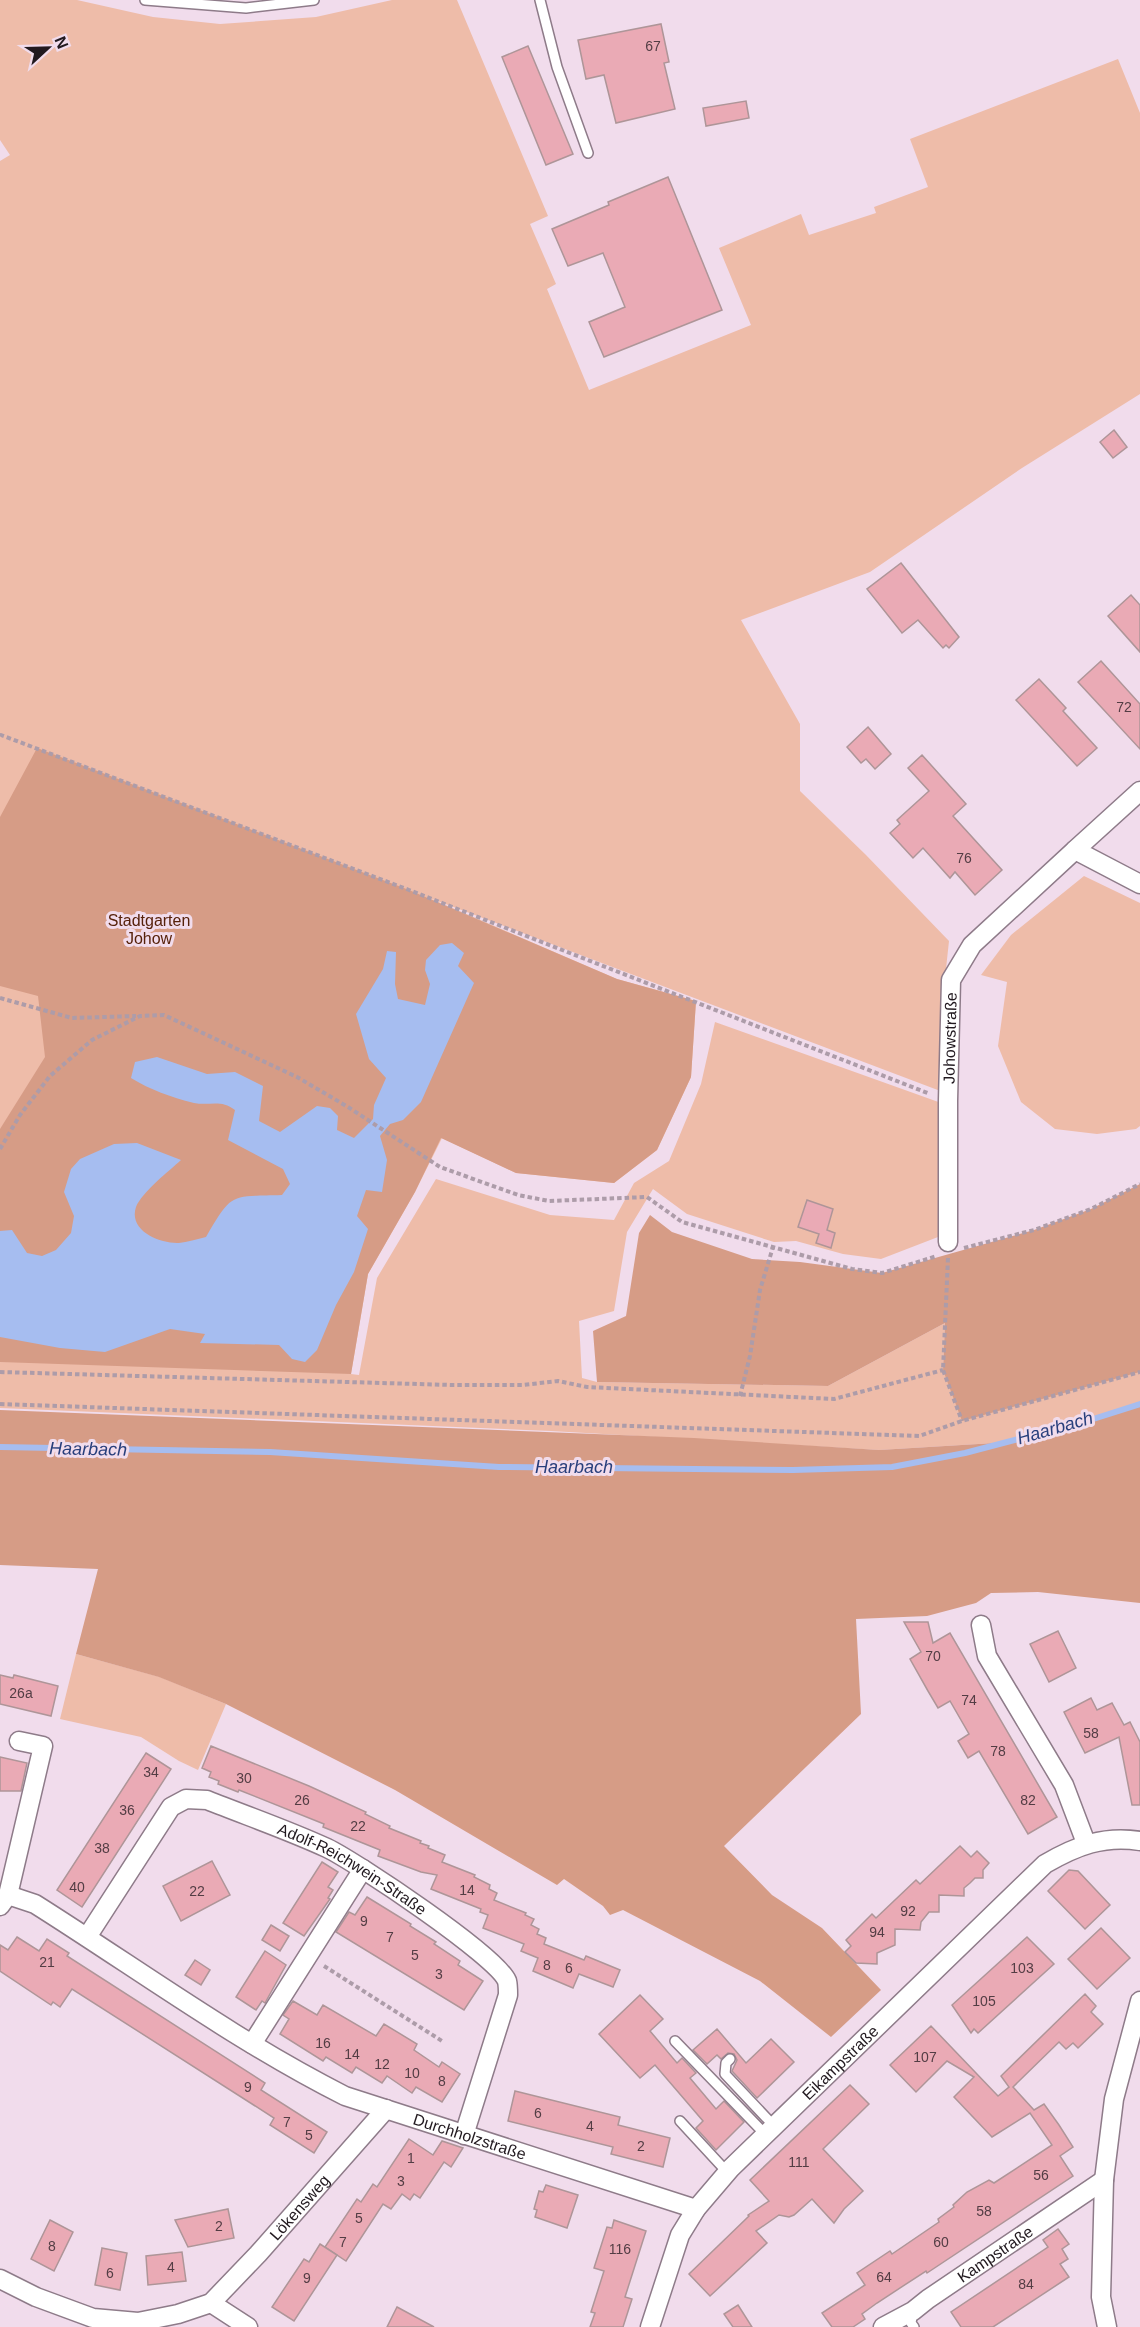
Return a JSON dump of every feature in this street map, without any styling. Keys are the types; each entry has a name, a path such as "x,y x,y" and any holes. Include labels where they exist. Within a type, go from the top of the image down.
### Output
{"street":[{"name":"Johowstraße","path":"948,1248 951,980 972,945 1140,791"},
{"path":"1076,850 1140,884"},
{"path":"981,1625 987,1656 1064,1785 1086,1843"},
{"name":"Durchholzstraße","path":"19,1741 43,1746 4,1901 35,1904 252,2044 345,2096 696,2209"},
{"name":"Adolf-Reichwein-Straße","path":"87,1937 171,1807 186,1799 207,1800 328,1849 363,1869 443,1923 498,1970 507,1981 508,1995 464,2135"},
{"name":"Eikampstraße","path":"650,2327 680,2235 696,2209 727,2172 1045,1864 1086,1843 1124,1838 1140,1841"},
{"path":"252,2044 363,1869"},
{"path":"1107,2327 1101,2297 1104,2180 1114,2099 1140,2001"},
{"name":"Lökensweg","path":"0,2279 36,2297 93,2318 138,2322 178,2314 211,2303 258,2254 386,2109"},
{"name":"Kampstraße","path":"883,2327 913,2319 928,2299 1104,2180"},
{"path":"211,2303 248,2327"}],"lane":[{"path":"145,0 246,8 314,0"},
{"path":"540,0 557,67 588,153"},
{"path":"675,2041 770,2130"},
{"path":"730,2059 726,2063 725,2074 770,2130"},
{"path":"680,2121 727,2172"}],"path":[{"path":"0,735 409,890 948,1101"},
{"path":"0,998 72,1018 164,1015 297,1077 440,1167 518,1195 549,1200 647,1197 682,1222 852,1269 882,1273 948,1248 1034,1230 1091,1209 1140,1184"},
{"path":"0,1149 20,1114 50,1076 92,1040 140,1016"},
{"path":"740,1396 750,1356 760,1290 773,1247"},
{"path":"948,1248 943,1370 962,1421"},
{"path":"0,1372 452,1385 523,1385 558,1381 587,1387 834,1399 943,1370"},
{"path":"0,1404 919,1436 962,1421 1140,1372"},
{"path":"308,1956 442,2042"}],"green space":[{"path":"0,0 77,0 153,17 220,24 316,17 392,0 457,0 548,216 530,224 556,284 547,289 589,390 751,325 719,248 801,214 809,235 876,213 874,207 928,187 910,139 1118,59 1140,113 1140,394 1022,468 870,572 741,620 800,724 800,791 949,941 945,978 943,1092 427,897 617,979 696,1001 691,1077 657,1150 614,1183 516,1173 442,1138 415,1192 368,1274 351,1374 359,1375 377,1278 436,1179 550,1215 614,1220 634,1183 669,1161 701,1084 715,1022 944,1104 938,1237 881,1259 843,1254 796,1241 774,1242 687,1214 653,1189 627,1232 614,1311 579,1321 582,1378 597,1382 828,1386 945,1323 943,1370 1084,1386 1140,1372 1140,1406 995,1443 879,1450 551,1431 0,1408 0,161 10,155 0,140"},
{"name":"Stadtgarten Johow","path":"37,748 409,890 617,979 696,1001 691,1077 657,1150 614,1183 516,1173 441,1138 415,1192 368,1274 351,1374 0,1362 0,1129 45,1057 38,996 0,986 0,817"},
{"path":"1084,876 1140,903 1140,1126 1136,1129 1097,1134 1055,1129 1021,1102 998,1046 1007,982 981,975 1011,935"},
{"path":"1140,1184 1140,1372 962,1421 943,1370 945,1323 828,1386 597,1382 593,1331 626,1316 639,1233 650,1215 672,1232 752,1259 800,1262 882,1273 1034,1230 1091,1209"},
{"path":"1140,1406 1140,1603 1038,1592 991,1593 976,1603 927,1616 856,1619 861,1714 724,1846 772,1895 822,1928 881,1990 831,2037 760,1981 623,1910 610,1915 603,1906 564,1879 557,1885 395,1790 226,1704 159,1677 76,1654 98,1569 0,1565 0,1410 694,1438 879,1450 995,1443"},
{"path":"76,1654 160,1677 226,1704 198,1770 141,1737 60,1719"}],"water":[{"path":"452,943 464,953 458,966 474,983 421,1102 403,1120 390,1124 380,1136 387,1160 382,1192 366,1190 357,1216 368,1229 354,1272 336,1305 317,1350 305,1362 292,1359 279,1345 200,1343 205,1334 170,1329 105,1352 60,1348 0,1337 0,1231 12,1230 27,1253 42,1256 56,1250 71,1233 74,1216 64,1192 71,1169 80,1159 114,1144 137,1143 181,1160 144,1195 136,1207 135,1215 137,1223 147,1234 171,1243 182,1243 206,1237 228,1204 242,1197 282,1195 290,1184 283,1169 228,1140 235,1110 220,1104 185,1101 146,1086 131,1078 135,1062 157,1057 207,1074 235,1072 263,1086 259,1121 280,1132 317,1106 330,1108 338,1116 337,1130 354,1138 373,1119 374,1105 386,1078 369,1059 356,1014 383,969 387,951 396,952 395,984 398,999 425,1005 430,984 425,970 426,960 440,945"}],"building":[{"path":"661,24 669,62 664,63 675,109 616,123 604,75 586,79 578,40"},
{"path":"528,46 573,154 546,165 502,57"},
{"path":"746,101 749,118 706,126 703,108"},
{"path":"668,177 722,310 604,357 589,322 625,307 603,253 568,266 552,229"},
{"path":"1114,430 1127,447 1113,458 1100,442"},
{"path":"901,563 959,637 949,648 946,645 943,648 918,620 902,633 867,589"},
{"path":"1131,595 1140,605 1140,652 1108,616"},
{"path":"1101,661 1140,704 1140,749 1078,682"},
{"path":"1039,679 1066,708 1063,711 1097,748 1077,766 1016,700"},
{"path":"868,727 891,754 875,769 866,759 861,763 847,747"},
{"path":"922,755 966,804 953,816 1002,870 975,895 955,872 950,878 923,848 913,858 890,833 900,824 897,820 929,791 908,768"},
{"path":"807,1200 833,1209 827,1230 835,1233 831,1248 816,1243 819,1234 798,1227"},
{"path":"904,1622 928,1622 933,1643 950,1633 1057,1817 1028,1834 979,1751 968,1758 958,1741 969,1734 950,1701 938,1708 928,1691 910,1659 921,1652"},
{"path":"1058,1631 1076,1668 1049,1682 1030,1644"},
{"path":"0,1675 13,1678 14,1675 58,1686 51,1716 0,1704"},
{"path":"1091,1698 1097,1710 1112,1703 1124,1725 1130,1722 1140,1742 1140,1805 1132,1805 1119,1737 1085,1753 1064,1712"},
{"path":"211,1746 366,1812 365,1814 390,1826 389,1828 421,1841 420,1843 429,1846 428,1848 445,1855 442,1862 475,1875 474,1877 490,1885 489,1889 497,1893 494,1900 526,1913 525,1915 534,1919 531,1925 539,1929 537,1934 546,1938 544,1944 584,1960 586,1956 620,1970 613,1987 579,1974 573,1988 533,1971 538,1958 521,1951 524,1944 483,1928 488,1915 480,1912 481,1909 431,1889 437,1875 421,1872 378,1856 380,1850 323,1827 324,1824 239,1790 238,1792 218,1784 219,1781 209,1777 211,1772 202,1768"},
{"path":"146,1753 171,1769 82,1907 57,1890"},
{"path":"0,1757 27,1763 21,1791 0,1791"},
{"path":"960,1846 971,1857 977,1851 989,1863 983,1870 983,1878 975,1878 964,1888 964,1896 939,1895 939,1912 929,1912 921,1922 920,1930 895,1929 895,1945 877,1953 877,1964 856,1963 845,1952 851,1946 846,1940 872,1914 876,1918 916,1880 920,1884"},
{"path":"212,1861 230,1895 181,1921 163,1886"},
{"path":"322,1862 338,1872 328,1887 333,1890 328,1898 330,1899 304,1936 283,1923"},
{"path":"1069,1870 1078,1871 1110,1905 1085,1929 1048,1891"},
{"path":"367,1897 436,1942 434,1944 460,1961 458,1965 483,1981 464,2010 336,1932 349,1912 355,1915"},
{"path":"271,1925 289,1936 280,1951 262,1940"},
{"path":"1101,1928 1130,1958 1097,1989 1068,1959"},
{"path":"17,1937 39,1951 47,1939 69,1953 67,1956 265,2083 261,2090 327,2132 314,2153 270,2125 274,2118 72,1989 60,2007 53,2002 51,2005 0,1971 0,1945 8,1950"},
{"path":"1027,1937 1054,1964 978,2033 974,2029 971,2033 952,2005"},
{"path":"265,1951 286,1965 265,2003 262,2001 256,2010 236,1997"},
{"path":"195,1960 210,1970 201,1985 185,1975"},
{"path":"1085,1994 1096,2006 1091,2012 1103,2024 1078,2048 1073,2043 1066,2049 1059,2042 1013,2087 1034,2110 1044,2104 1059,2125 1073,2147 1060,2156 1073,2176 927,2273 926,2271 877,2303 862,2314 865,2319 853,2327 832,2327 822,2313 865,2285 857,2273 890,2251 892,2254 939,2222 938,2219 954,2207 953,2205 967,2192 989,2180 994,2183 1052,2145 1030,2113 992,2137 954,2097 974,2077 947,2061 916,2092 890,2065 931,2026 998,2096 1009,2087 1001,2076"},
{"path":"640,1995 663,2019 650,2031 677,2063 682,2058 696,2073 690,2078 716,2109 724,2101 744,2122 716,2150 696,2128 703,2121 655,2065 640,2078 599,2034"},
{"path":"293,2001 317,2015 323,2005 376,2036 384,2024 417,2044 414,2050 439,2067 442,2062 460,2074 442,2102 416,2087 412,2093 387,2076 382,2083 356,2067 352,2073 326,2057 323,2061 280,2034 289,2019 283,2015"},
{"path":"717,2029 746,2063 771,2039 794,2062 757,2098 732,2071 737,2060 734,2054 728,2053 721,2059 717,2055 707,2064 693,2050"},
{"path":"850,2085 869,2104 823,2149 863,2191 844,2209 834,2223 812,2199 794,2215 789,2217 779,2215 756,2231 767,2243 710,2296 689,2274 748,2215 769,2201 750,2180"},
{"path":"515,2091 620,2117 618,2125 670,2138 663,2167 611,2154 613,2147 508,2121"},
{"path":"409,2139 433,2155 442,2141 463,2148 451,2167 444,2162 420,2198 414,2194 410,2200 402,2194 391,2209 383,2204 346,2261 325,2247 357,2199 361,2202 373,2184 377,2187"},
{"path":"546,2185 578,2195 567,2228 535,2217 537,2210 534,2209 539,2191 543,2192"},
{"path":"228,2209 234,2238 188,2247 175,2220"},
{"path":"50,2220 73,2232 54,2271 31,2259"},
{"path":"614,2220 646,2231 625,2297 632,2299 623,2327 590,2327 595,2313 591,2312 604,2271 594,2268 607,2227 612,2228"},
{"path":"1058,2229 1069,2244 1062,2249 1068,2259 1060,2264 1069,2277 993,2327 961,2327 951,2312 1048,2247 1043,2240"},
{"path":"320,2244 337,2255 294,2321 272,2307 304,2259 309,2262"},
{"path":"102,2248 127,2253 120,2290 95,2285"},
{"path":"182,2252 186,2281 148,2285 146,2256"},
{"path":"738,2305 752,2327 733,2327 724,2314"},
{"path":"397,2307 434,2327 387,2327"}],"waterway":[{"name":"Haarbach","path":"0,1447 270,1452 499,1467 793,1470 892,1467 965,1453 1087,1421 1140,1404"}]}
